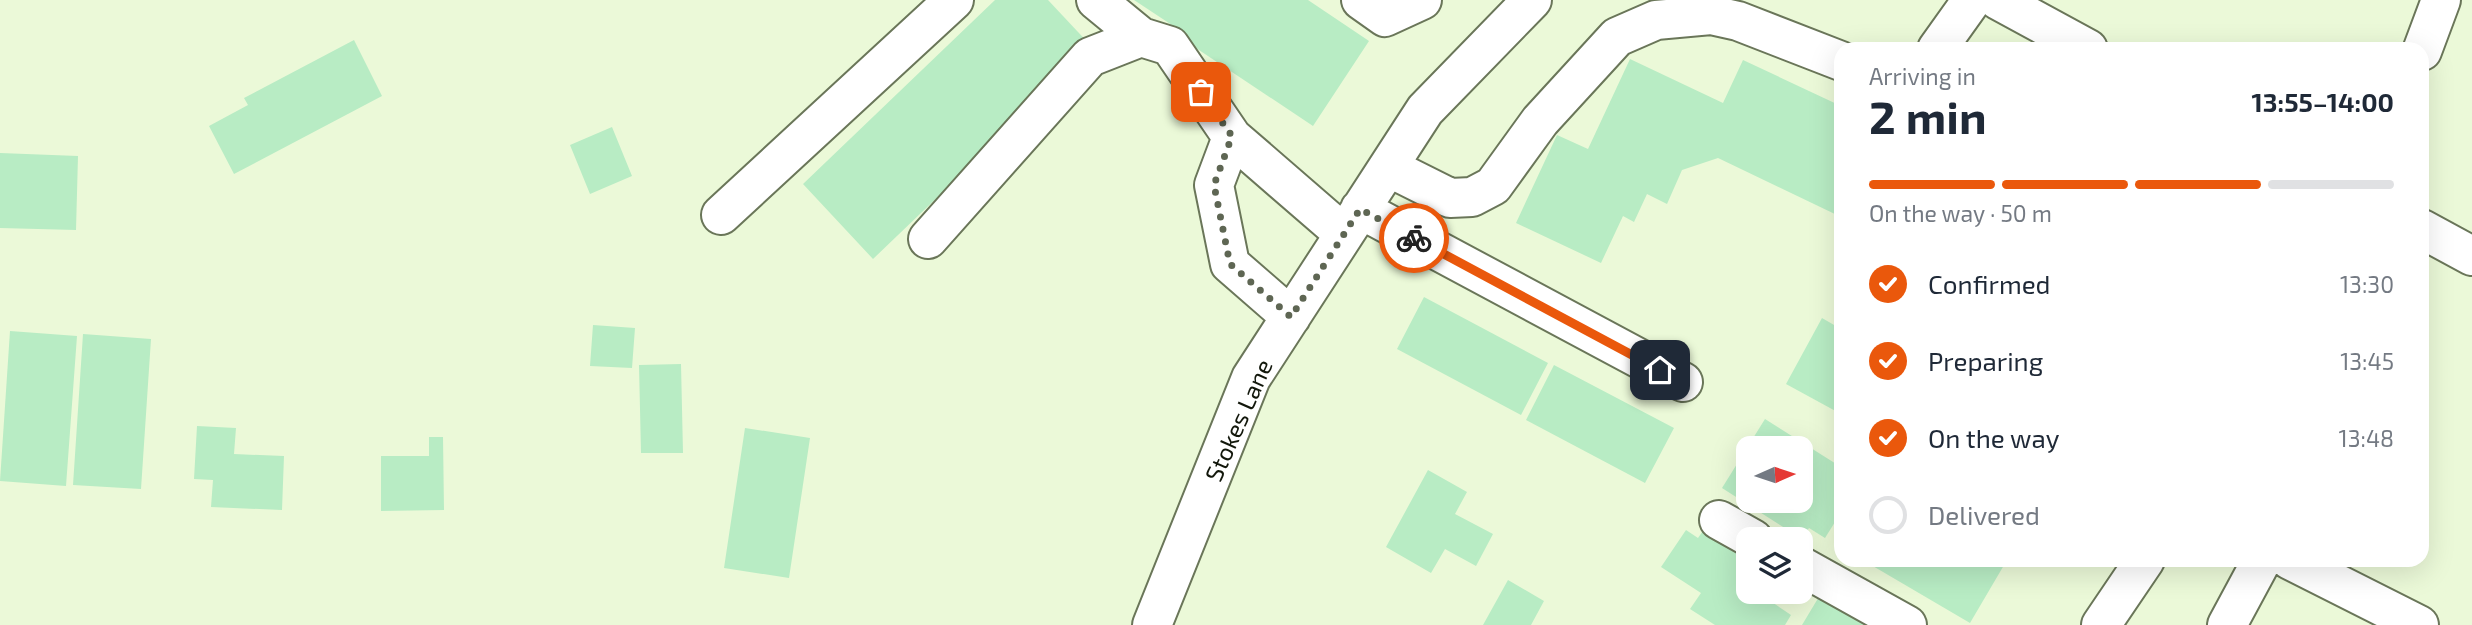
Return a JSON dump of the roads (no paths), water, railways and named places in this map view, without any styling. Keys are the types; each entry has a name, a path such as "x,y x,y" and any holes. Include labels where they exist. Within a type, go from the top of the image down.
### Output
{"street":[{"path":"721,215 954,0"},
{"path":"1096,0 1141,37 1170,46 1232,136 1352,222 1683,382"},
{"path":"1361,0 1385,17 1422,0"},
{"name":"Stokes Lane","path":"1152,625 1251,378 1425,110 1532,0"},
{"path":"1942,42 1972,0"},
{"path":"1998,0 2075,42"},
{"path":"2425,42 2441,0"},
{"path":"1388,167 1450,198 1472,197 1493,186 1540,121 1617,37 1656,20 1711,15 1738,21 1834,58"},
{"path":"929,239 1090,57 1141,37"},
{"path":"1232,136 1214,185 1230,264 1291,317"},
{"path":"2429,233 2472,256"},
{"path":"1719,520 1736,530"},
{"path":"2101,625 2140,567"},
{"path":"2227,625 2258,567"},
{"path":"2304,567 2419,625"},
{"path":"1813,573 1907,625"}]}
